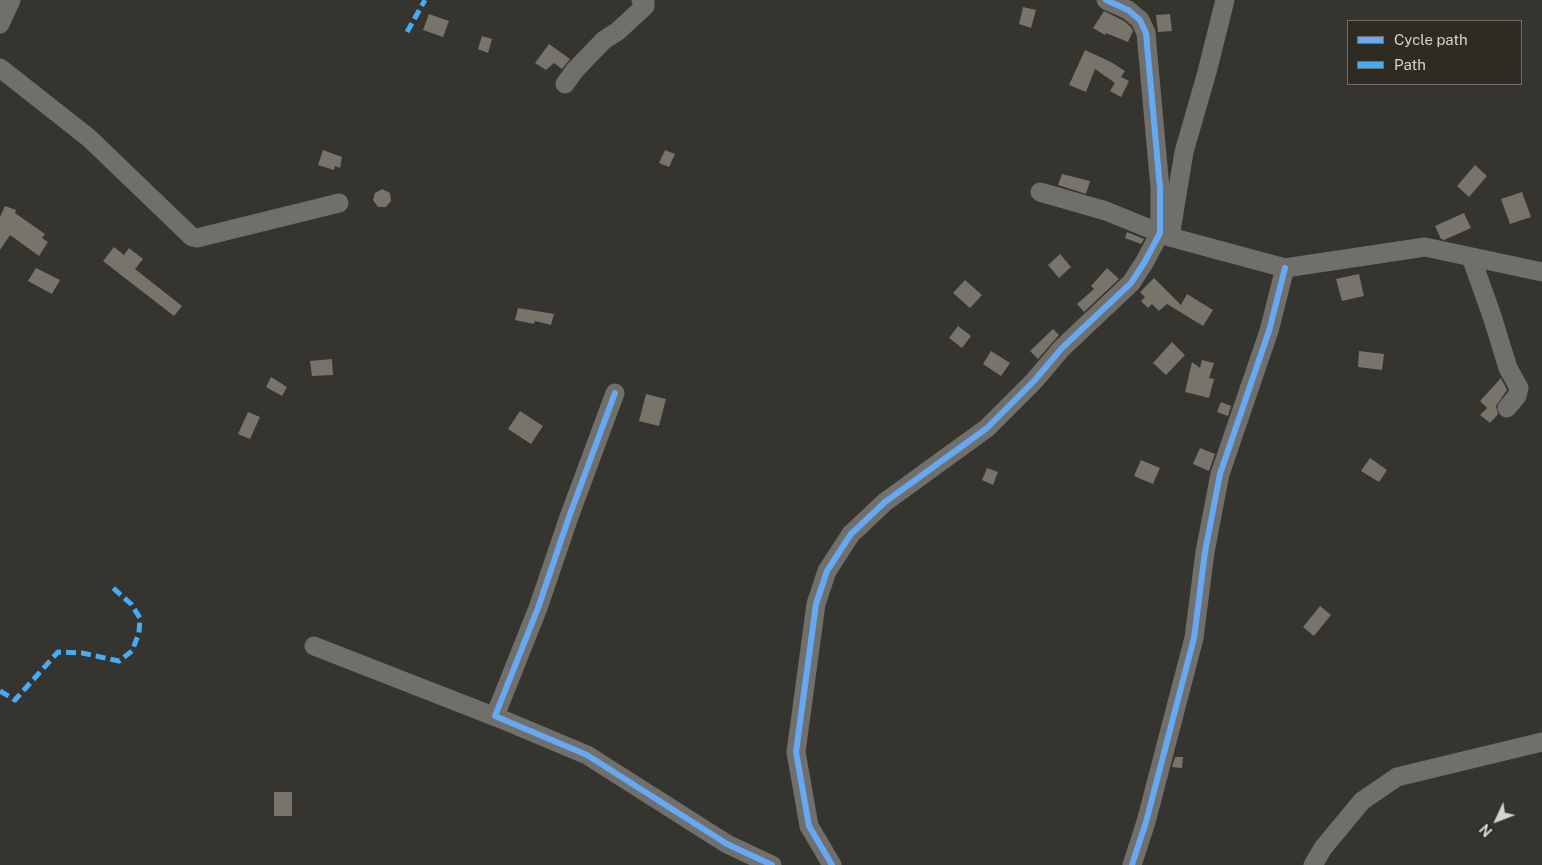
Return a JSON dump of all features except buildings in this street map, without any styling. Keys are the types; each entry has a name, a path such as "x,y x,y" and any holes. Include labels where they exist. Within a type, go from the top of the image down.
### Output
{"street":[{"path":"0,24 11,0"},
{"path":"565,84 575,70 604,40 618,31 645,6 645,2 641,0"},
{"path":"1106,0 1128,10 1140,20 1146,34 1165,235"},
{"path":"832,865 809,826 796,752 816,604 827,571 851,534 885,502 987,428 1034,381 1062,348 1130,283 1165,235 1184,152 1225,0"},
{"path":"0,68 88,138 192,237 197,238 339,203"},
{"path":"1040,192 1106,211 1165,235 1285,268 1425,247 1542,272"},
{"path":"1471,256 1508,368 1519,388 1517,396 1507,408"},
{"path":"1132,865 1146,822 1194,638 1205,552 1220,474 1269,331 1285,268"},
{"path":"494,716 538,608 614,393"},
{"path":"314,646 587,754 727,844 772,865"},
{"path":"1312,865 1323,848 1362,801 1397,776 1542,742"}],"marked path":[{"path":"407,32 425,0"},
{"path":"0,691 15,700 58,652 82,653 119,661 132,651 139,633 140,618 131,604 111,586"}],"cycle path":[{"path":"832,865 809,826 796,752 816,604 827,571 851,534 885,502 987,428 1034,381 1062,348 1131,283 1160,233 1160,188 1146,33 1140,20 1128,10 1106,0"},
{"path":"1132,865 1146,822 1194,638 1205,552 1220,474 1269,331 1285,268"},
{"path":"615,393 538,608 495,716 587,755 727,844 772,865"}]}
